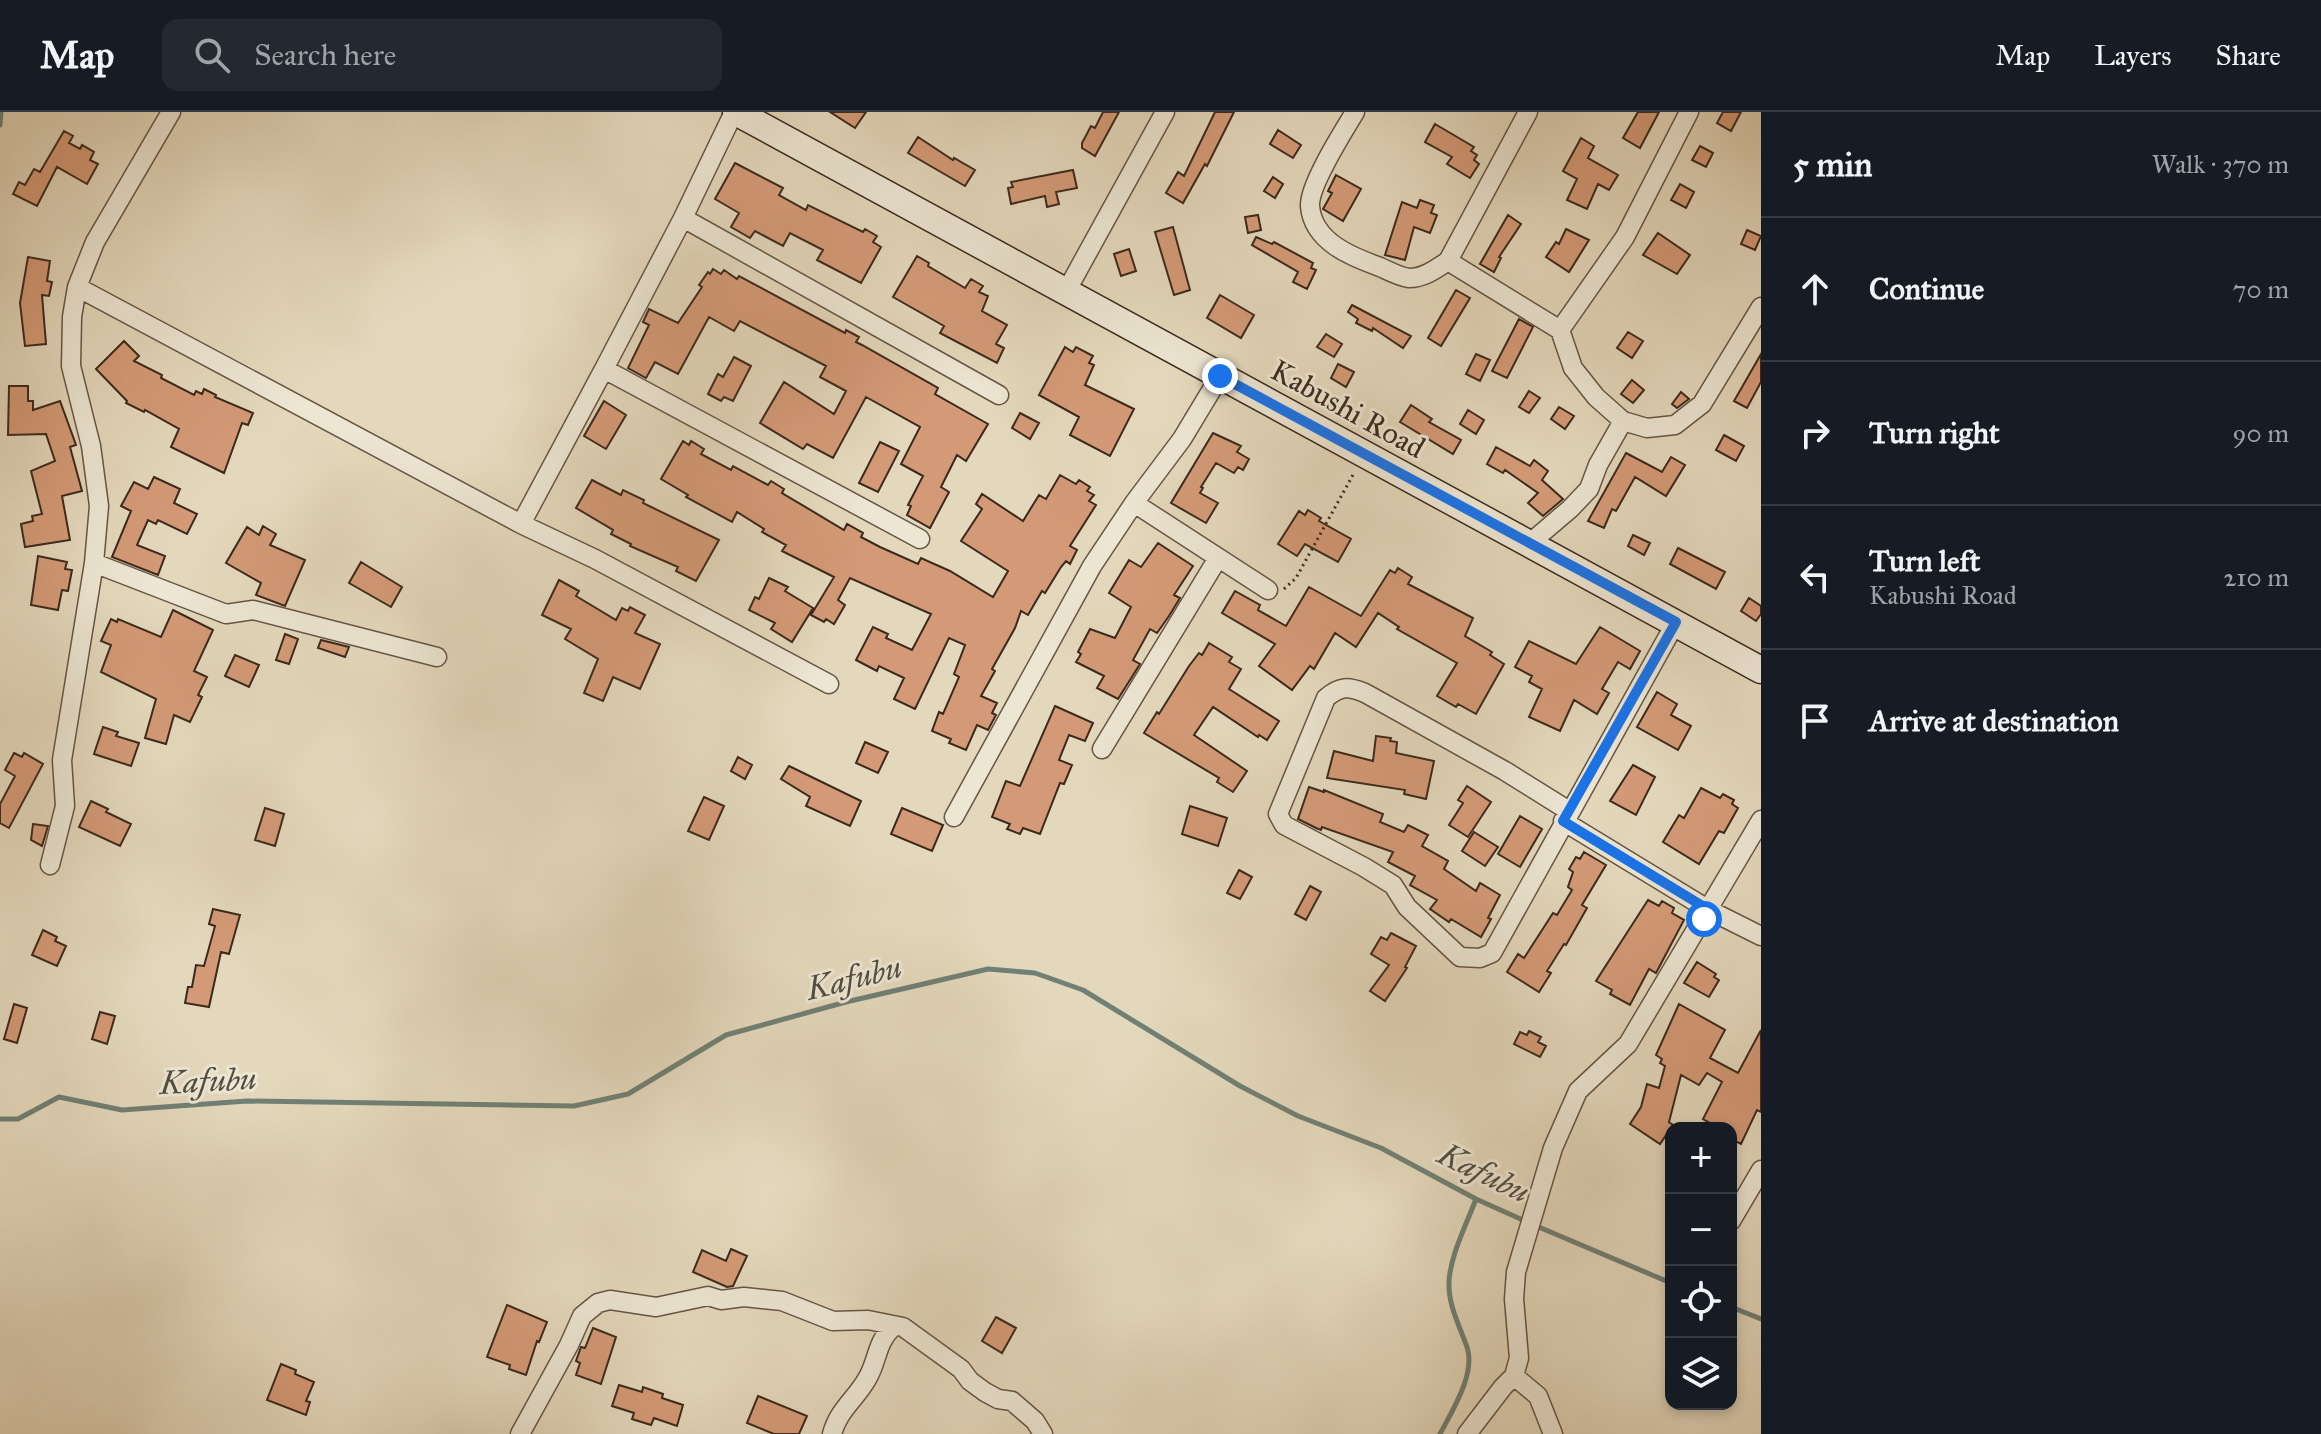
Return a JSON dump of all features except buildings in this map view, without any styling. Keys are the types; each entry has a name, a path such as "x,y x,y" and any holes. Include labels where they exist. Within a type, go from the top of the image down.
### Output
{"main road":[{"name":"Kabushi Road","path":"735,112 1761,670"}],"street":[{"path":"50,865 65,806 62,760 94,563 99,506 91,446 71,366 72,317 77,287 95,242 171,112"},
{"path":"521,524 683,218 735,112"},
{"path":"1067,290 1165,112"},
{"path":"1355,112 1317,181 1310,204 1315,224 1330,243 1350,256 1408,278 1428,274 1448,261 1528,112"},
{"path":"1560,330 1625,237 1689,112"},
{"path":"683,218 999,395"},
{"path":"1448,261 1560,330 1573,368 1596,397 1623,421 1647,428 1675,425 1702,404 1759,318"},
{"path":"77,287 829,684"},
{"path":"604,369 920,539"},
{"path":"954,817 1092,566 1182,439 1220,376"},
{"path":"1530,543 1589,489 1598,465 1623,421"},
{"path":"1134,503 1268,590"},
{"path":"1102,749 1218,558"},
{"path":"94,563 226,614 253,610 437,657"},
{"path":"1676,622 1566,816 1492,953 1480,958 1460,957 1407,907 1393,885 1284,825 1278,814 1326,698 1337,688 1346,687 1365,693 1505,771 1566,816 1709,910 1761,936"},
{"path":"1467,1434 1514,1376 1519,1358 1514,1299 1518,1264 1553,1148 1578,1091 1628,1044 1761,820"},
{"path":"1737,1211 1761,1170"},
{"path":"520,1434 582,1316 598,1303 610,1300 656,1307 698,1297 782,1301 833,1321 868,1320 903,1327 961,1369 985,1392 998,1399 1012,1401 1035,1421 1043,1434"},
{"path":"832,1434 841,1411 867,1381 881,1342 893,1327"},
{"path":"1514,1376 1538,1396 1553,1434"}],"path":[{"path":"1268,590 1285,589 1296,578 1364,455"}],"waterway":[{"path":"0,125 1,112"},
{"name":"Kafubu","path":"0,1119 18,1119 59,1097 122,1110 247,1101 574,1106 628,1094 726,1035 846,1002 988,969 1035,973 1083,990 1240,1086 1298,1116 1381,1148 1476,1199 1525,1221"},
{"path":"1440,1434 1461,1392 1468,1369 1467,1347 1452,1307 1449,1282 1456,1251 1476,1199"},
{"name":"Kafubu","path":"1534,1225 1665,1280"},
{"name":"Kafubu","path":"1737,1309 1761,1319"}],"route":[{"path":"1220,376 1676,622 1563,821 1709,910 1704,919"}]}
